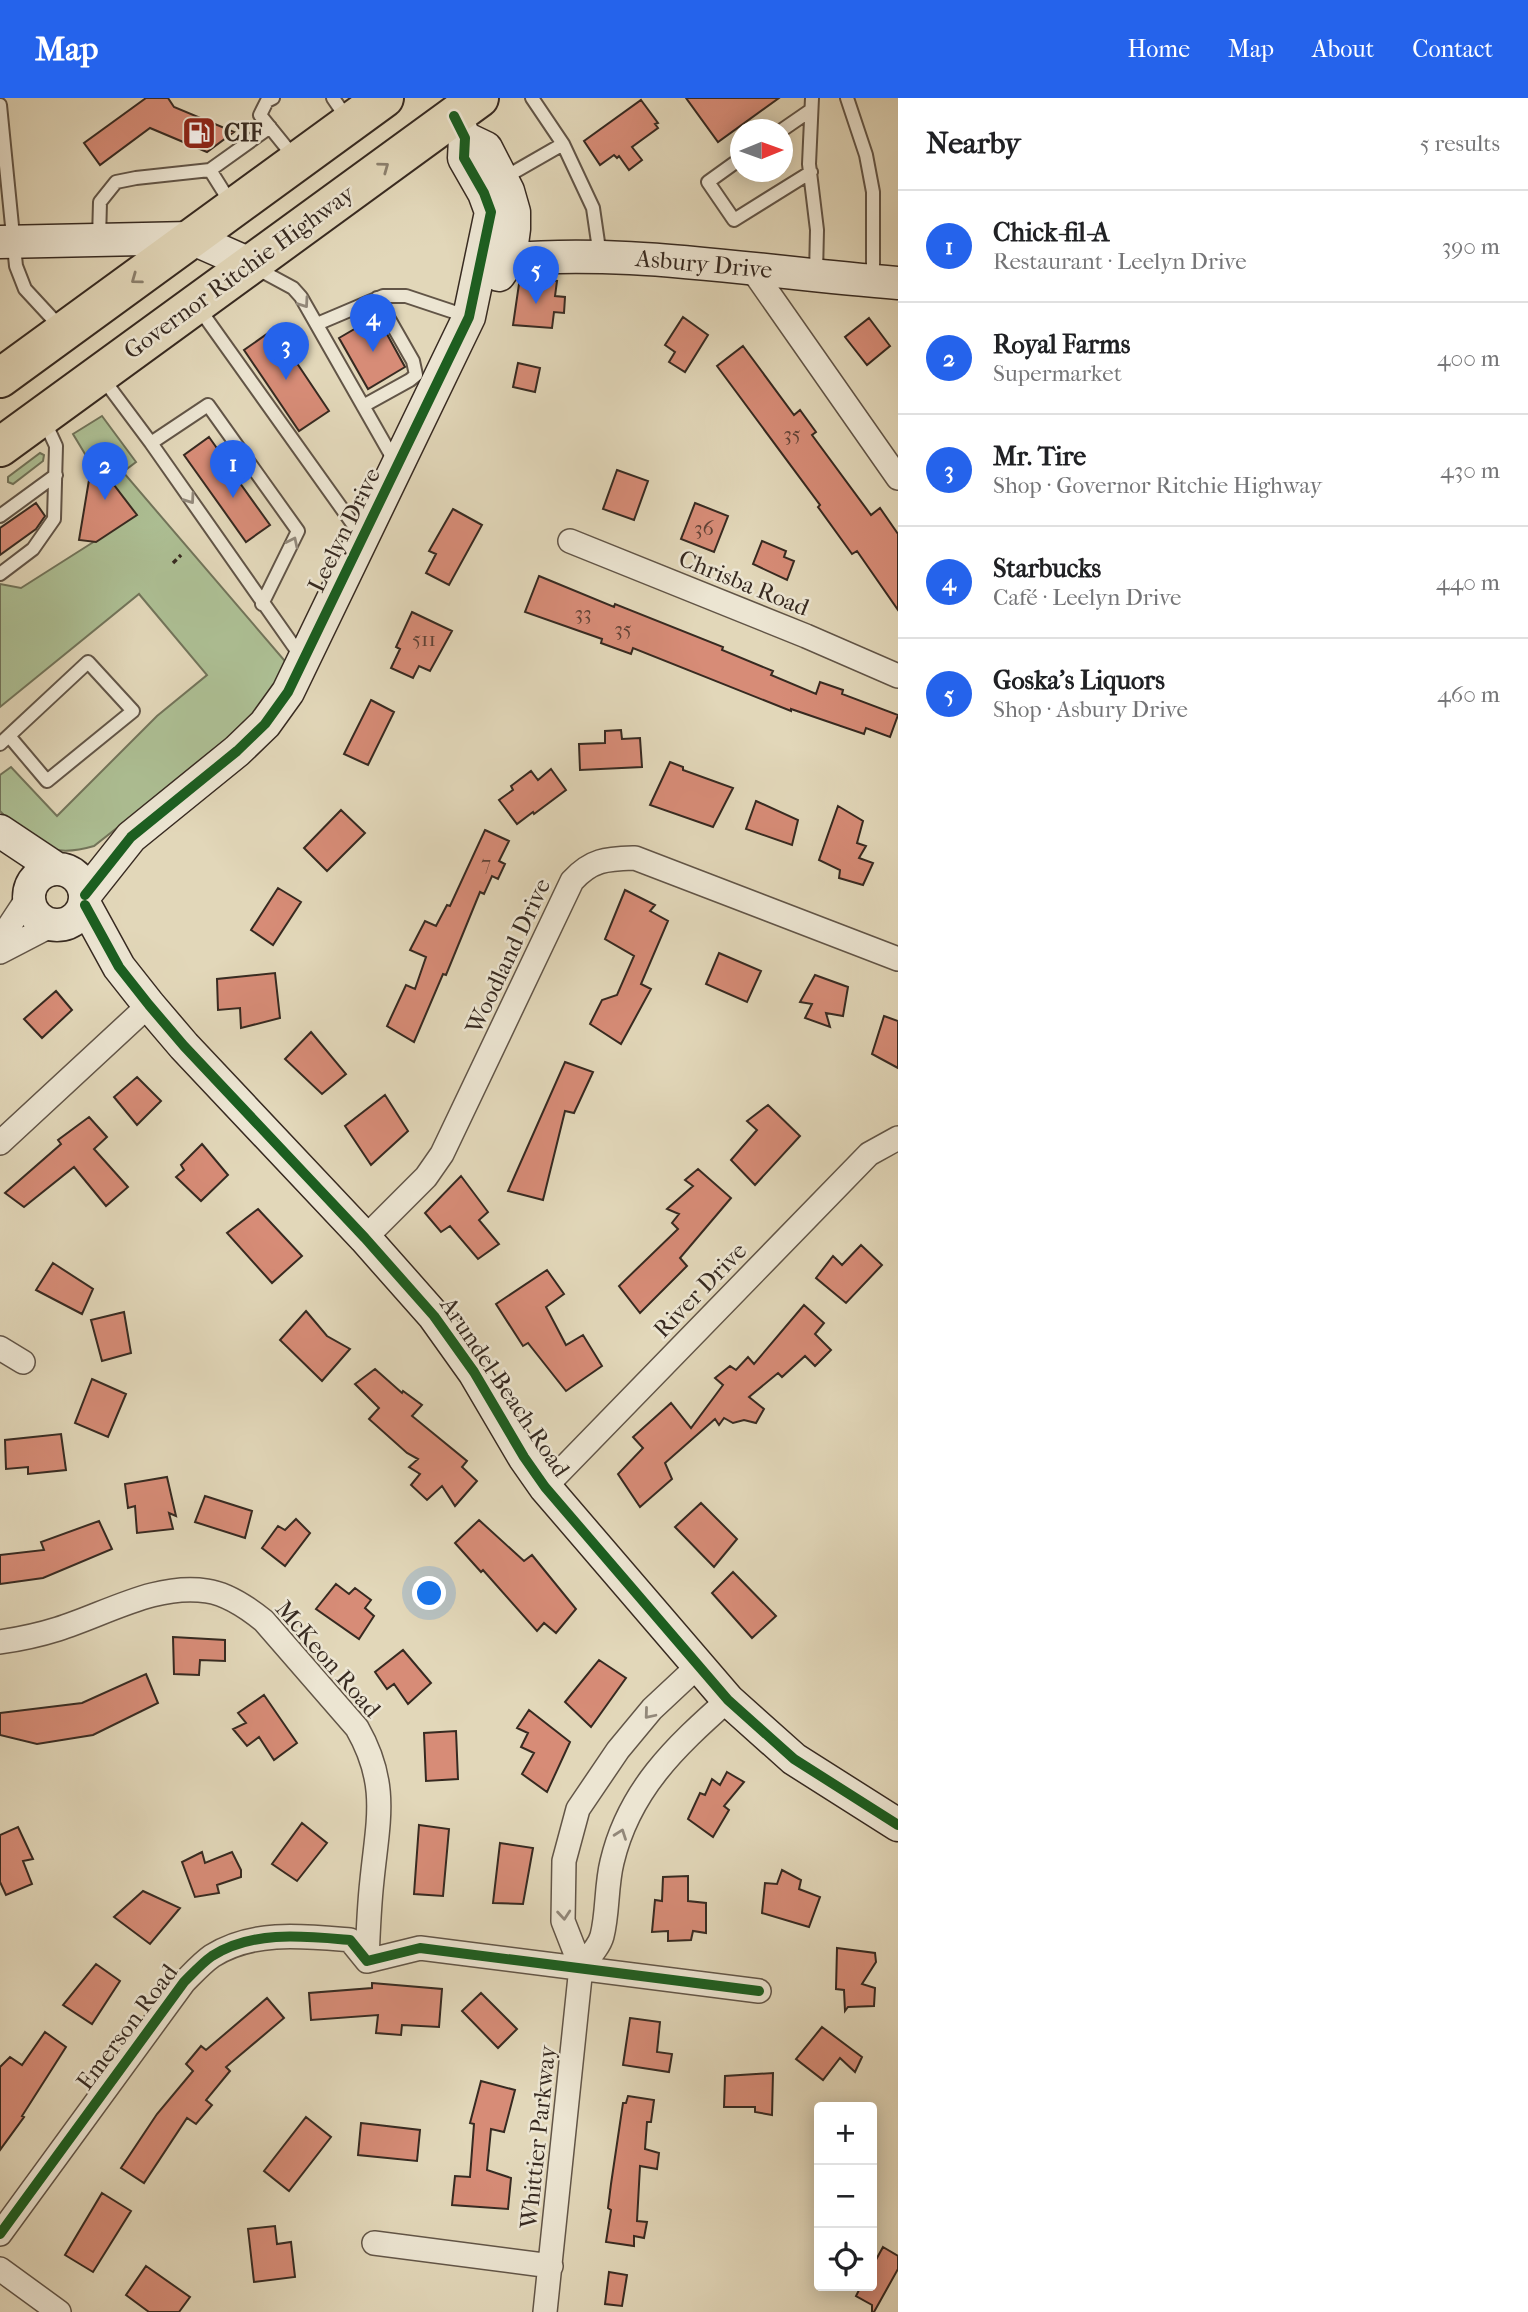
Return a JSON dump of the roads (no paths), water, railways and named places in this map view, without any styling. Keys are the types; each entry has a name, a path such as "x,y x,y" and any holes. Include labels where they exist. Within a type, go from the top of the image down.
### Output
{"highway":[{"path":"0,378 297,161 341,110 384,98"},
{"name":"Governor Ritchie Highway","path":"0,447 250,264 466,117"}],"street":[{"name":"Leelyn Drive","path":"466,117 502,179 514,212 514,229 496,260"},
{"name":"Leelyn Drive","path":"0,952 71,913 131,836 237,751 265,724 288,692 469,317 484,301 502,268 496,260 491,212 485,193 464,158 466,117"},
{"path":"6,242 191,238 250,264"},
{"name":"Asbury Drive","path":"496,260 629,256 886,282"},
{"path":"751,268 898,478"},
{"name":"Chrisba Road","path":"570,541 898,676"},
{"path":"2,833 78,878 83,886 71,913 37,918 32,912 29,894 2,833"},
{"name":"Leelyn Drive","path":"60,869 131,836"},
{"name":"Woodland Drive","path":"365,1238 426,1177 442,1154 572,881 585,867 599,861 635,858 898,959"},
{"path":"0,940 36,878 49,870 60,869"},
{"name":"Arundel Beach Road","path":"71,913 184,1046 420,1300 456,1346 545,1487 728,1700 794,1759 898,1825"},
{"path":"0,1143 149,1005"},
{"name":"River Drive","path":"545,1487 869,1154 898,1138"},
{"path":"0,1348 23,1362"},
{"name":"McKeon Road","path":"0,1642 57,1629 160,1592 187,1589 211,1591 247,1608 264,1620 357,1728 369,1748 377,1772 380,1819 372,1882 367,1961"},
{"name":"Whittier Parkway","path":"545,2312 581,1968 563,1921 564,1861 578,1809 618,1750 652,1709 698,1666"},
{"name":"Whittier Parkway","path":"581,1968 602,1938 612,1860 622,1829 637,1799 672,1750 728,1700"},
{"name":"Emerson Road","path":"0,2235 177,1990 211,1957 236,1944 296,1935 350,1940 367,1961"},
{"path":"367,1961 420,1948 759,1991"},
{"path":"374,2243 551,2266"},
{"path":"0,2269 59,2312"}],"lane":[{"path":"274,98 267,101 260,114 297,161"},
{"path":"532,98 563,144 593,208 600,257"},
{"path":"847,98 866,155 886,282"},
{"path":"793,120 812,104"},
{"path":"812,104 809,164 817,230 816,274"},
{"path":"0,105 6,242 26,289 64,332"},
{"path":"99,240 100,202 116,182 210,170 270,127"},
{"path":"502,179 563,144"},
{"path":"730,166 708,182 734,220 811,172"},
{"path":"210,170 234,207"},
{"path":"250,264 293,288 301,297 397,467"},
{"path":"317,324 377,298 406,296 469,317"},
{"path":"363,405 416,375 413,361 377,298"},
{"path":"196,304 363,538"},
{"path":"100,374 304,661"},
{"path":"151,443 208,405 299,531 262,604"},
{"path":"0,574 33,549 54,519 57,446 42,416"},
{"path":"0,516 56,475"},
{"path":"88,662 133,711 47,781 4,740 88,662"}],"place":[{"name":"CIF","path":"199,133"},
{"name":"Goska's Liquors","path":"536,304"},
{"name":"Starbucks","path":"373,352"},
{"name":"Mr. Tire","path":"286,380"},
{"name":"Chick-fil-A","path":"233,498"},
{"name":"Royal Farms","path":"105,500"}]}
